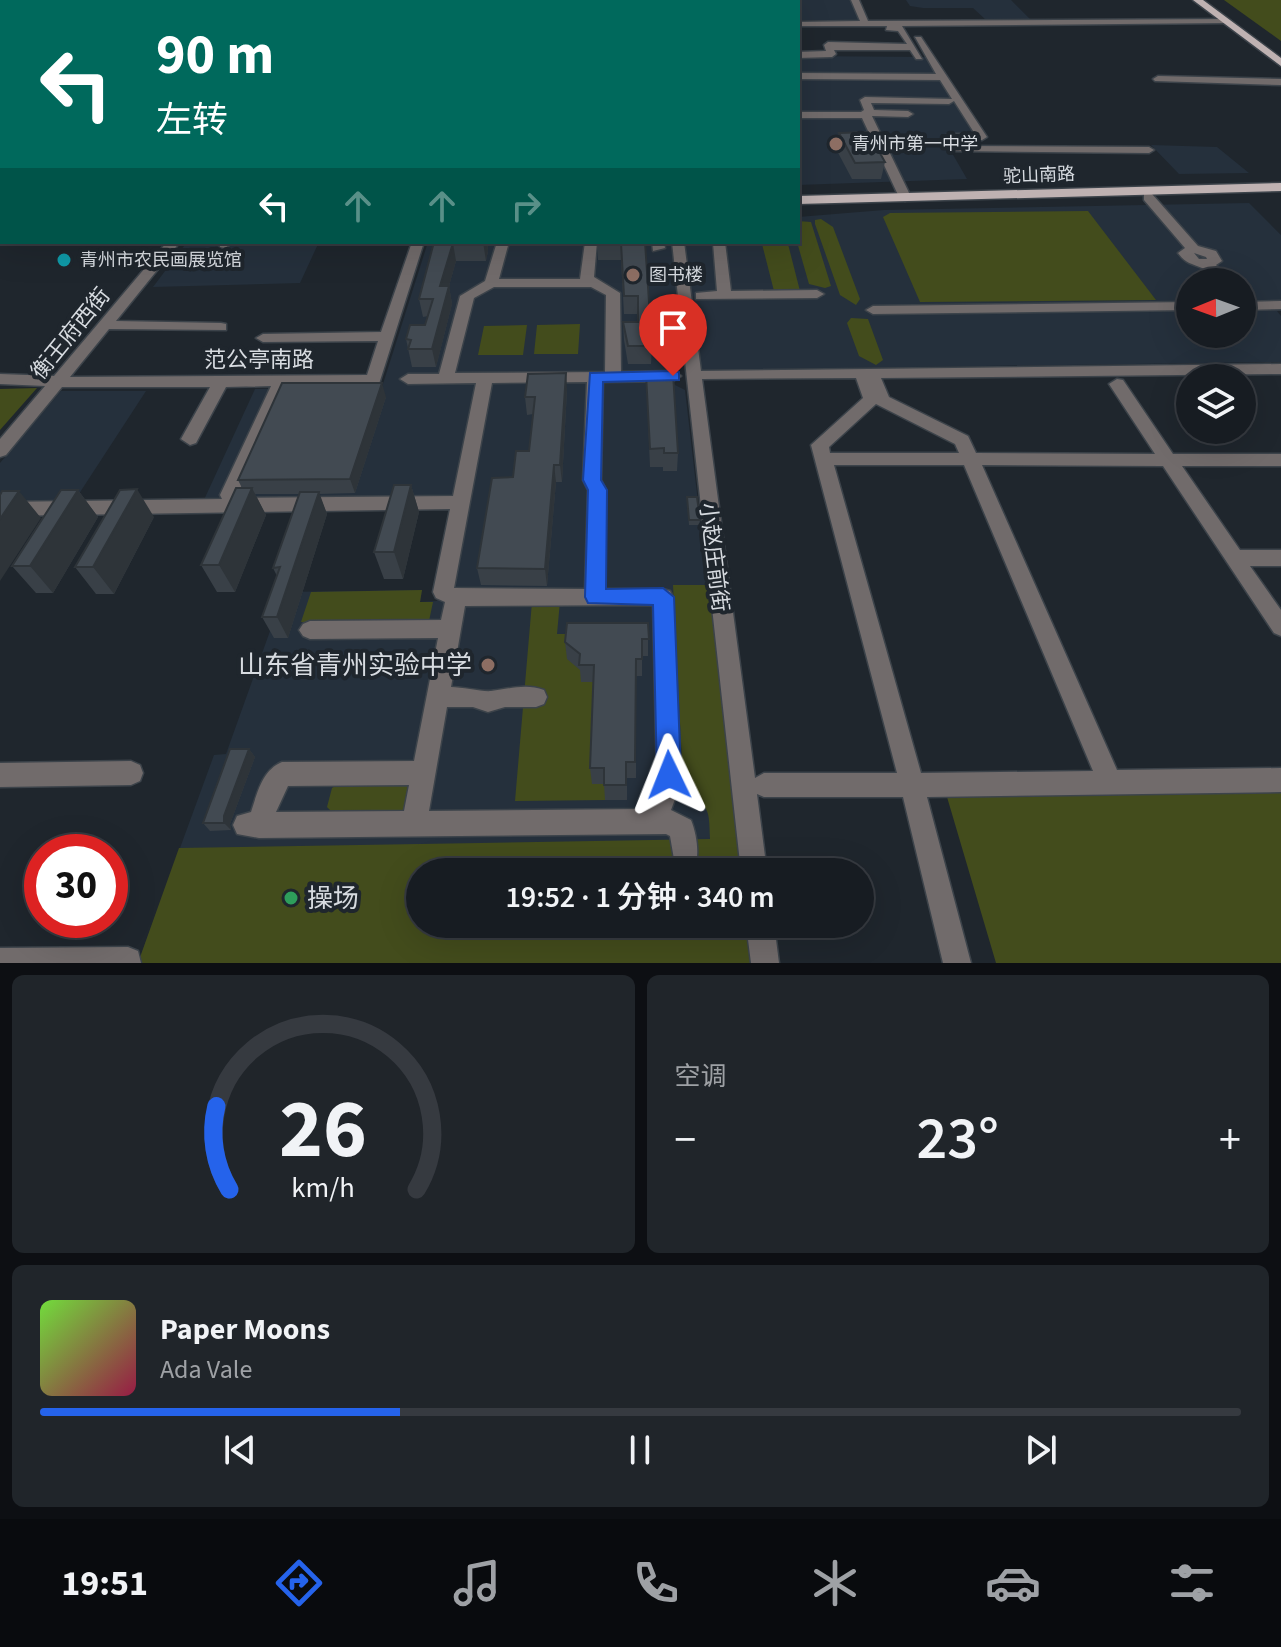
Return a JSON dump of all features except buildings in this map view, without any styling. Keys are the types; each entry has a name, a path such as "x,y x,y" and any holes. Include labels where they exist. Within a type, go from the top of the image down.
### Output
{"main road":[{"path":"1197,0 1281,63"},
{"path":"1207,0 1281,54"},
{"name":"驼山南路","path":"800,202 1281,187"},
{"name":"驼山南路","path":"800,202 1281,194"}],"street":[{"path":"222,0 255,0"},
{"path":"280,0 315,0"},
{"path":"340,0 364,0"},
{"path":"855,0 865,24"},
{"path":"800,26 1226,21"},
{"path":"908,23 982,137"},
{"path":"800,26 901,28 919,57"},
{"path":"800,55 832,54 820,28"},
{"path":"829,47 913,47"},
{"path":"800,76 943,77"},
{"path":"885,77 896,100"},
{"path":"1158,79 1281,82"},
{"path":"905,197 868,114 865,100 949,101"},
{"path":"800,115 908,114"},
{"path":"948,137 1138,138"},
{"path":"959,149 1149,150"},
{"path":"1148,197 1193,249 1214,257 1215,261 1208,264 1212,268"},
{"name":"衡王府西街","path":"0,451 172,244"},
{"name":"范公亭南路","path":"0,379 373,380 417,244"},
{"path":"491,283 502,244"},
{"path":"590,283 587,279 591,244"},
{"name":"小赵庄前街","path":"678,244 691,376 752,858"},
{"path":"719,244 725,296"},
{"path":"446,378 468,293 491,283 590,283 613,293 592,480 597,490 595,597"},
{"path":"701,296 817,294"},
{"path":"1256,304 1281,305"},
{"path":"873,310 1176,306"},
{"path":"104,325 221,327"},
{"path":"263,338 388,336"},
{"path":"408,379 1281,369"},
{"path":"866,373 872,399 820,445 957,963"},
{"path":"866,373 882,400 962,440 1110,782"},
{"path":"485,378 443,592 456,598 663,597 669,783 659,808 646,822"},
{"path":"190,439 221,381"},
{"path":"229,495 281,381"},
{"path":"1117,384 1281,627"},
{"path":"823,459 1281,460"},
{"path":"0,509 450,502"},
{"path":"1236,558 1281,558"},
{"path":"414,824 456,598"},
{"path":"310,630 450,629"},
{"path":"438,697 473,697 488,702 505,697 536,697"},
{"path":"0,775 131,773"},
{"path":"424,773 282,774 253,825 678,824 684,834 685,858"},
{"path":"764,785 1281,780"},
{"path":"762,938 765,963"},
{"path":"0,962 128,961"}],"shaded area":[{"path":"800,0 852,0 860,20 800,20"},
{"path":"906,0 1011,0 1031,20 986,20 973,8 923,8 910,6"},
{"name":"青州市第一中学","path":"800,56 925,57 974,134 941,134 967,179 800,185"},
{"path":"1151,145 1217,147 1249,173 1179,174"},
{"path":"1249,203 1281,235 1281,311 1277,311 1281,316 1281,362 700,370 684,244 800,244 800,217 884,210"},
{"path":"185,244 318,244 300,283 153,287"},
{"name":"山东省青州实验中学","path":"427,244 672,244 682,355 669,367 671,383 685,390 739,858 406,858 406,926 138,963 214,755 226,754 284,592 422,590 420,602 437,601 457,498 203,502 255,389 382,387"},
{"path":"61,391 146,391 73,503 0,504 0,463"}],"green space":[{"path":"1224,0 1281,0 1281,41"},
{"path":"1088,211 1156,300 920,302 883,217 890,213"},
{"path":"821,219 833,227 860,299 856,305 840,295 815,224 815,220"},
{"path":"800,221 811,222 831,286 825,288 809,284 798,244 800,244"},
{"path":"762,244 788,244 800,291 774,291"},
{"path":"851,318 868,319 883,360 876,365 859,356 847,323"},
{"path":"580,324 578,354 534,354 537,325"},
{"path":"527,325 523,355 478,355 484,326"},
{"path":"37,388 0,430 0,389"},
{"name":"操场","path":"673,585 709,585 739,858 406,858 406,938 748,938 751,963 138,963 179,848 710,839 706,809 685,790"},
{"path":"422,590 420,602 433,602 429,621 301,622 311,592"},
{"path":"560,601 557,634 580,634 596,682 592,784 605,784 605,800 515,801 532,602"},
{"path":"342,781 418,781 412,813 333,813 327,807 332,788"},
{"path":"1281,788 1281,963 996,963 947,797"}],"place":[{"name":"青州市第一中学","path":"836,144"},
{"name":"青州市农民画展览馆","path":"64,260"},
{"name":"图书楼","path":"633,275"},
{"name":"山东省青州实验中学","path":"488,665"},
{"name":"操场","path":"291,898"}],"route":[{"path":"669,775 663,597 595,597 597,490 592,480 595,377 673,376"}]}
